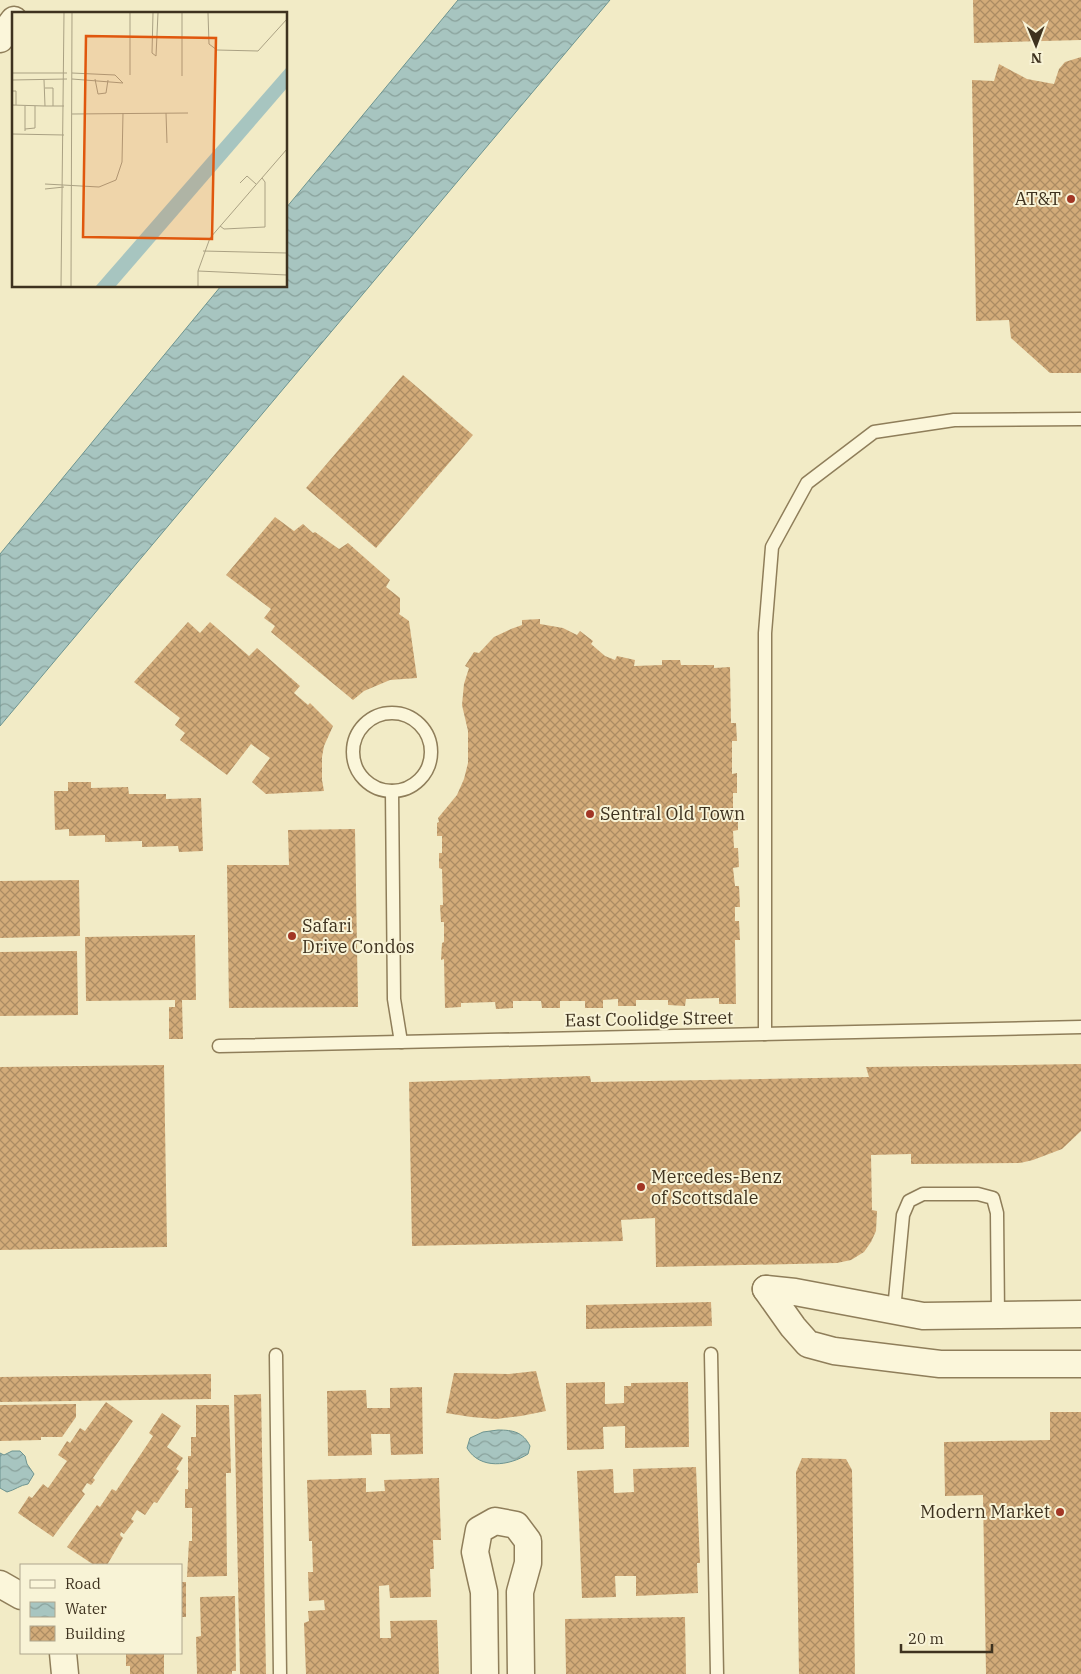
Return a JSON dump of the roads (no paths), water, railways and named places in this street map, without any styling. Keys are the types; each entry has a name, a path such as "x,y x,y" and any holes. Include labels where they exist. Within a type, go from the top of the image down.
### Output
{"street":[{"path":"19,12 24,0"},
{"path":"0,39 12,23"},
{"path":"1081,1314 923,1316 766,1289 793,1327 808,1344 834,1351 940,1364 1081,1364"},
{"path":"485,1674 484,1592 475,1552 479,1530 495,1520 516,1525 528,1541 528,1563 520,1592 521,1674"},
{"path":"0,1584 20,1595"},
{"path":"63,1654 66,1674"}],"lane":[{"path":"765,1034 765,633 772,547 807,483 874,432 954,420 1081,419"},
{"path":"396,714 418,723 426,732 430,743 431,756 422,778 402,790 392,791 378,789 359,774 354,762 353,750 356,738 362,727 372,719 383,715 396,714"},
{"path":"392,791 394,999 401,1042"},
{"name":"East Coolidge Street","path":"218,1046 1081,1027"},
{"path":"894,1310 903,1215 909,1201 923,1194 978,1194 993,1198 998,1213 998,1316"},
{"path":"711,1354 717,1674"},
{"path":"276,1355 280,1674"}],"water":[{"path":"458,0 610,0 0,726 0,554 219,288 288,288 288,206"},
{"path":"513,1431 521,1435 530,1446 528,1454 512,1461 495,1464 479,1460 467,1448 470,1438 483,1432"},
{"path":"12,1451 20,1451 25,1456 27,1464 34,1474 28,1484 7,1492 0,1488 0,1453 4,1455"}],"place":[{"name":"AT&T","path":"1071,199"},
{"name":"Sentral Old Town","path":"590,814"},
{"name":"Safari Drive Condos","path":"292,936"},
{"name":"Mercedes-Benz of Scottsdale","path":"641,1187"},
{"name":"Modern Market","path":"1060,1512"}]}
